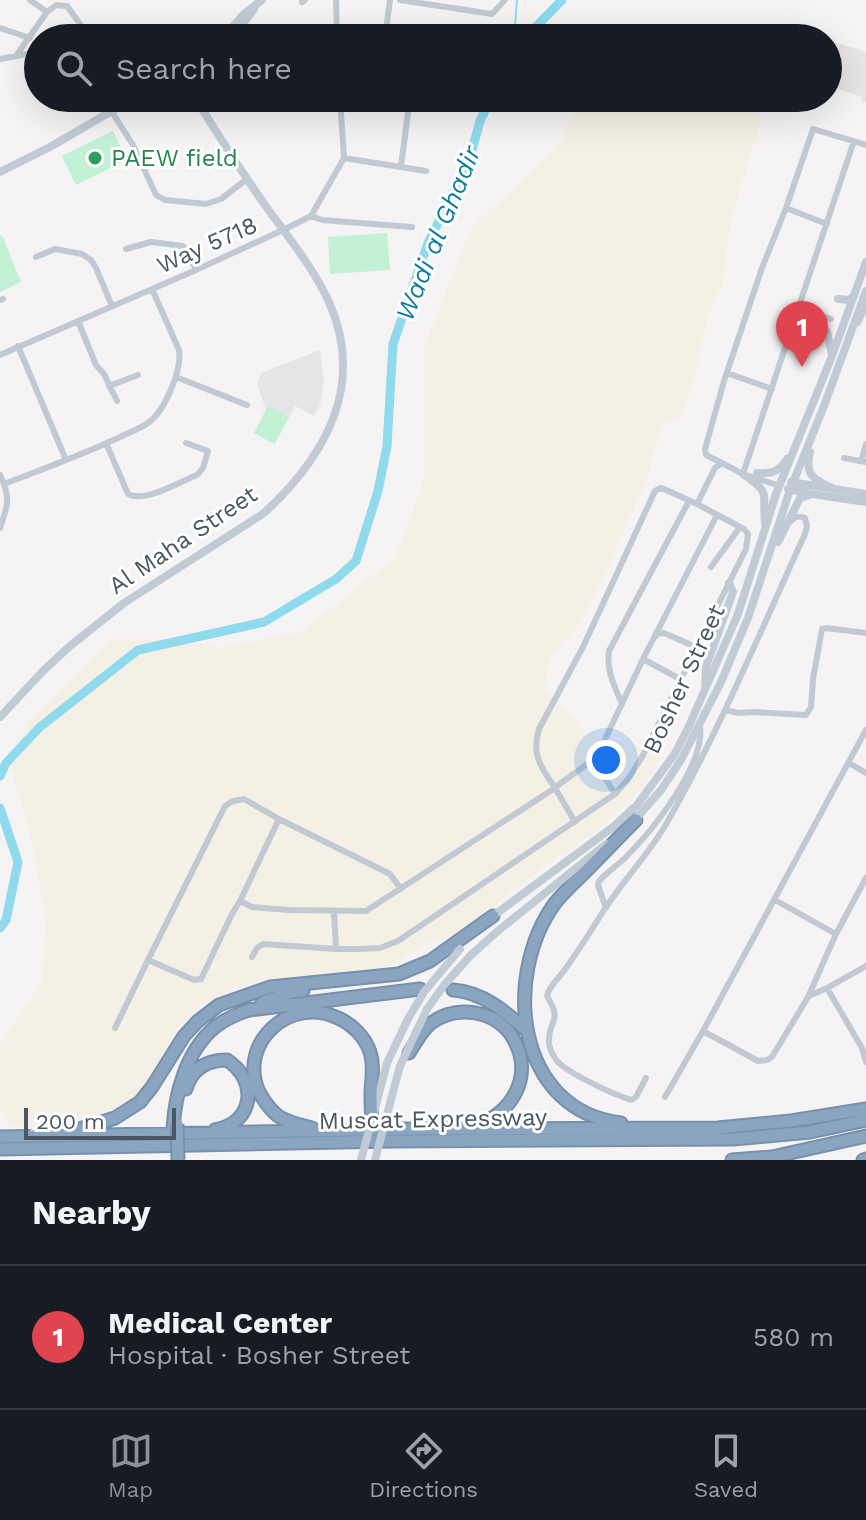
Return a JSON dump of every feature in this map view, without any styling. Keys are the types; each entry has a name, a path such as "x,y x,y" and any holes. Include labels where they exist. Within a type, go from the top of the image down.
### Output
{"highway":[{"path":"636,820 556,903 533,948 524,1003 527,1032 542,1073 563,1098 577,1108 608,1121 718,1128 778,1123 866,1109"},
{"path":"54,1136 115,1118 140,1102 184,1036 219,1005 270,987 394,976 413,970 493,916"},
{"path":"178,1160 174,1106 191,1059 213,1029 227,1019 292,992 400,977 424,967 430,961"},
{"path":"249,1010 420,989"},
{"path":"453,990 474,994 490,1002 527,1032"},
{"path":"0,1137 471,1127 485,1123 507,1107 517,1090 521,1073 514,1040 506,1029 494,1019 465,1011 448,1014 429,1024 394,1065"},
{"path":"353,1131 299,1125 278,1116 268,1106 258,1088 254,1069 260,1043 273,1026 289,1016 315,1012 330,1014 358,1032 367,1045 373,1063 372,1119"},
{"path":"171,1160 175,1127 188,1081 206,1063 227,1060 242,1073 248,1087 242,1114 221,1129 186,1135"},
{"name":"Muscat Expressway","path":"0,1149 393,1141 733,1139 810,1132 866,1120"},
{"path":"409,1129 693,1127"},
{"path":"732,1160 772,1157 866,1136"}],"main road":[{"path":"235,24 259,2"},
{"path":"244,24 259,2"},
{"path":"0,172 112,112"},
{"name":"Al Maha Street","path":"0,717 70,646 124,603 264,513 296,481 323,442 333,418 343,375 342,345 335,316 323,290 202,112"},
{"name":"Bosher Street","path":"361,1160 372,1119 394,1065 408,1019 424,992 493,916 593,843 637,805 674,755 738,614 781,483 866,262"},
{"name":"Bosher Street","path":"375,1160 394,1065 445,984 499,930 636,820 661,790 700,725 742,631 792,486 866,291"},
{"path":"838,299 849,300 855,296"},
{"path":"827,332 832,356"},
{"path":"824,406 808,463 815,479 834,489"},
{"path":"757,473 779,470 798,442"},
{"path":"743,474 758,484 764,494 764,530"},
{"path":"781,483 812,494 866,502"},
{"path":"792,486 866,494"},
{"path":"763,571 800,498 812,494"},
{"path":"705,691 706,667 733,592 729,583"}],"street":[{"path":"30,0 47,12"},
{"path":"336,0 336,24"},
{"path":"387,24 390,0"},
{"path":"400,0 492,14 505,0"},
{"path":"39,24 56,5 67,6 80,24"},
{"path":"0,28 24,36"},
{"path":"16,56 24,46"},
{"path":"0,59 24,55"},
{"path":"112,112 133,145 156,195 165,200 206,204 221,199 247,179"},
{"path":"341,112 344,158 311,216 322,220 412,227"},
{"path":"401,166 408,112"},
{"path":"781,483 743,474 706,455 705,449 762,268 813,129 866,145"},
{"path":"743,474 854,141"},
{"path":"344,158 426,171"},
{"path":"786,208 827,224"},
{"name":"Way 5718","path":"0,355 311,216"},
{"path":"126,249 151,242 183,246 196,270"},
{"path":"36,257 55,249 82,254 96,268 112,306"},
{"path":"4,484 106,443 149,422 159,411 176,377 180,360 179,350 152,289"},
{"path":"798,307 831,319"},
{"path":"846,348 866,307"},
{"path":"78,321 96,365 117,401"},
{"path":"18,346 66,460"},
{"path":"727,373 772,389"},
{"path":"109,386 138,375"},
{"path":"176,377 247,405"},
{"path":"106,443 128,494 134,498 145,497 197,475 203,468 208,451 186,443"},
{"path":"844,458 864,462 866,444"},
{"path":"697,504 715,468 722,463"},
{"path":"743,474 757,473 781,483"},
{"path":"0,475 8,493 9,505 0,528"},
{"path":"252,957 263,944 336,949 380,948 398,941 575,822 615,794 642,757 747,544 748,534 740,527 664,489 655,491 535,742 541,766 575,822"},
{"path":"622,704 609,673 609,651 689,501"},
{"path":"240,901 252,907 366,911 594,760 717,515"},
{"path":"646,1078 636,1097 631,1100 568,1070 555,1060 549,1045 556,1017 547,996 548,990 663,829 726,710 805,534 807,521 795,517 783,531"},
{"path":"711,567 740,527"},
{"path":"726,710 806,715 811,707 822,629 866,633"},
{"path":"654,639 657,634 664,633 696,647"},
{"path":"643,659 680,679"},
{"path":"606,908 599,881 655,826 678,790 700,745 700,725"},
{"path":"665,1097 866,730"},
{"path":"594,760 615,794"},
{"path":"849,763 866,773"},
{"path":"115,1028 225,806 233,801 244,799 390,874 401,889"},
{"path":"148,960 194,980 201,979 279,819"},
{"path":"703,1031 758,1061 772,1057 808,997 836,934 866,878"},
{"path":"601,892 615,893"},
{"path":"775,900 836,934"},
{"path":"334,911 336,949"},
{"path":"808,997 866,966"},
{"path":"827,988 864,1047 866,1062"}],"shaded area":[{"path":"842,44 866,52 866,102 861,101 862,97 842,91"},
{"path":"320,350 324,381 320,405 314,416 295,406 275,444 254,433 266,409 257,384 261,373"}],"green space":[{"name":"PAEW field","path":"113,131 127,160 76,185 62,156"},
{"path":"387,233 390,270 330,274 328,237"},
{"path":"0,235 21,282 0,292"},
{"path":"269,406 289,417 274,444 254,433"}],"sand":[{"path":"574,112 750,112 762,117 731,219 723,283 710,310 690,393 681,415 662,425 646,481 607,569 580,624 551,654 544,689 584,732 637,746 660,756 647,782 595,832 549,863 453,937 429,942 377,971 266,980 236,987 201,1005 177,1028 140,1096 118,1111 69,1125 41,1128 11,1126 0,1108 0,1045 42,982 46,923 32,841 10,763 28,722 112,639 164,639 220,648 301,632 395,559 425,477 424,347 471,228 561,141"}],"waterway":[{"name":"Wadi al Ghadir","path":"515,24 517,0"},
{"name":"Wadi al Ghadir","path":"539,24 562,0"},
{"name":"Wadi al Ghadir","path":"0,776 6,763 40,727 138,650 264,622 336,579 356,561 378,491 387,446 393,344 428,243 469,161 484,112"},
{"name":"Wadi al Ghadir","path":"0,808 18,862 6,920 0,928"}],"place":[{"name":"PAEW field","path":"95,158"},
{"name":"Medical Center","path":"802,367"}]}
